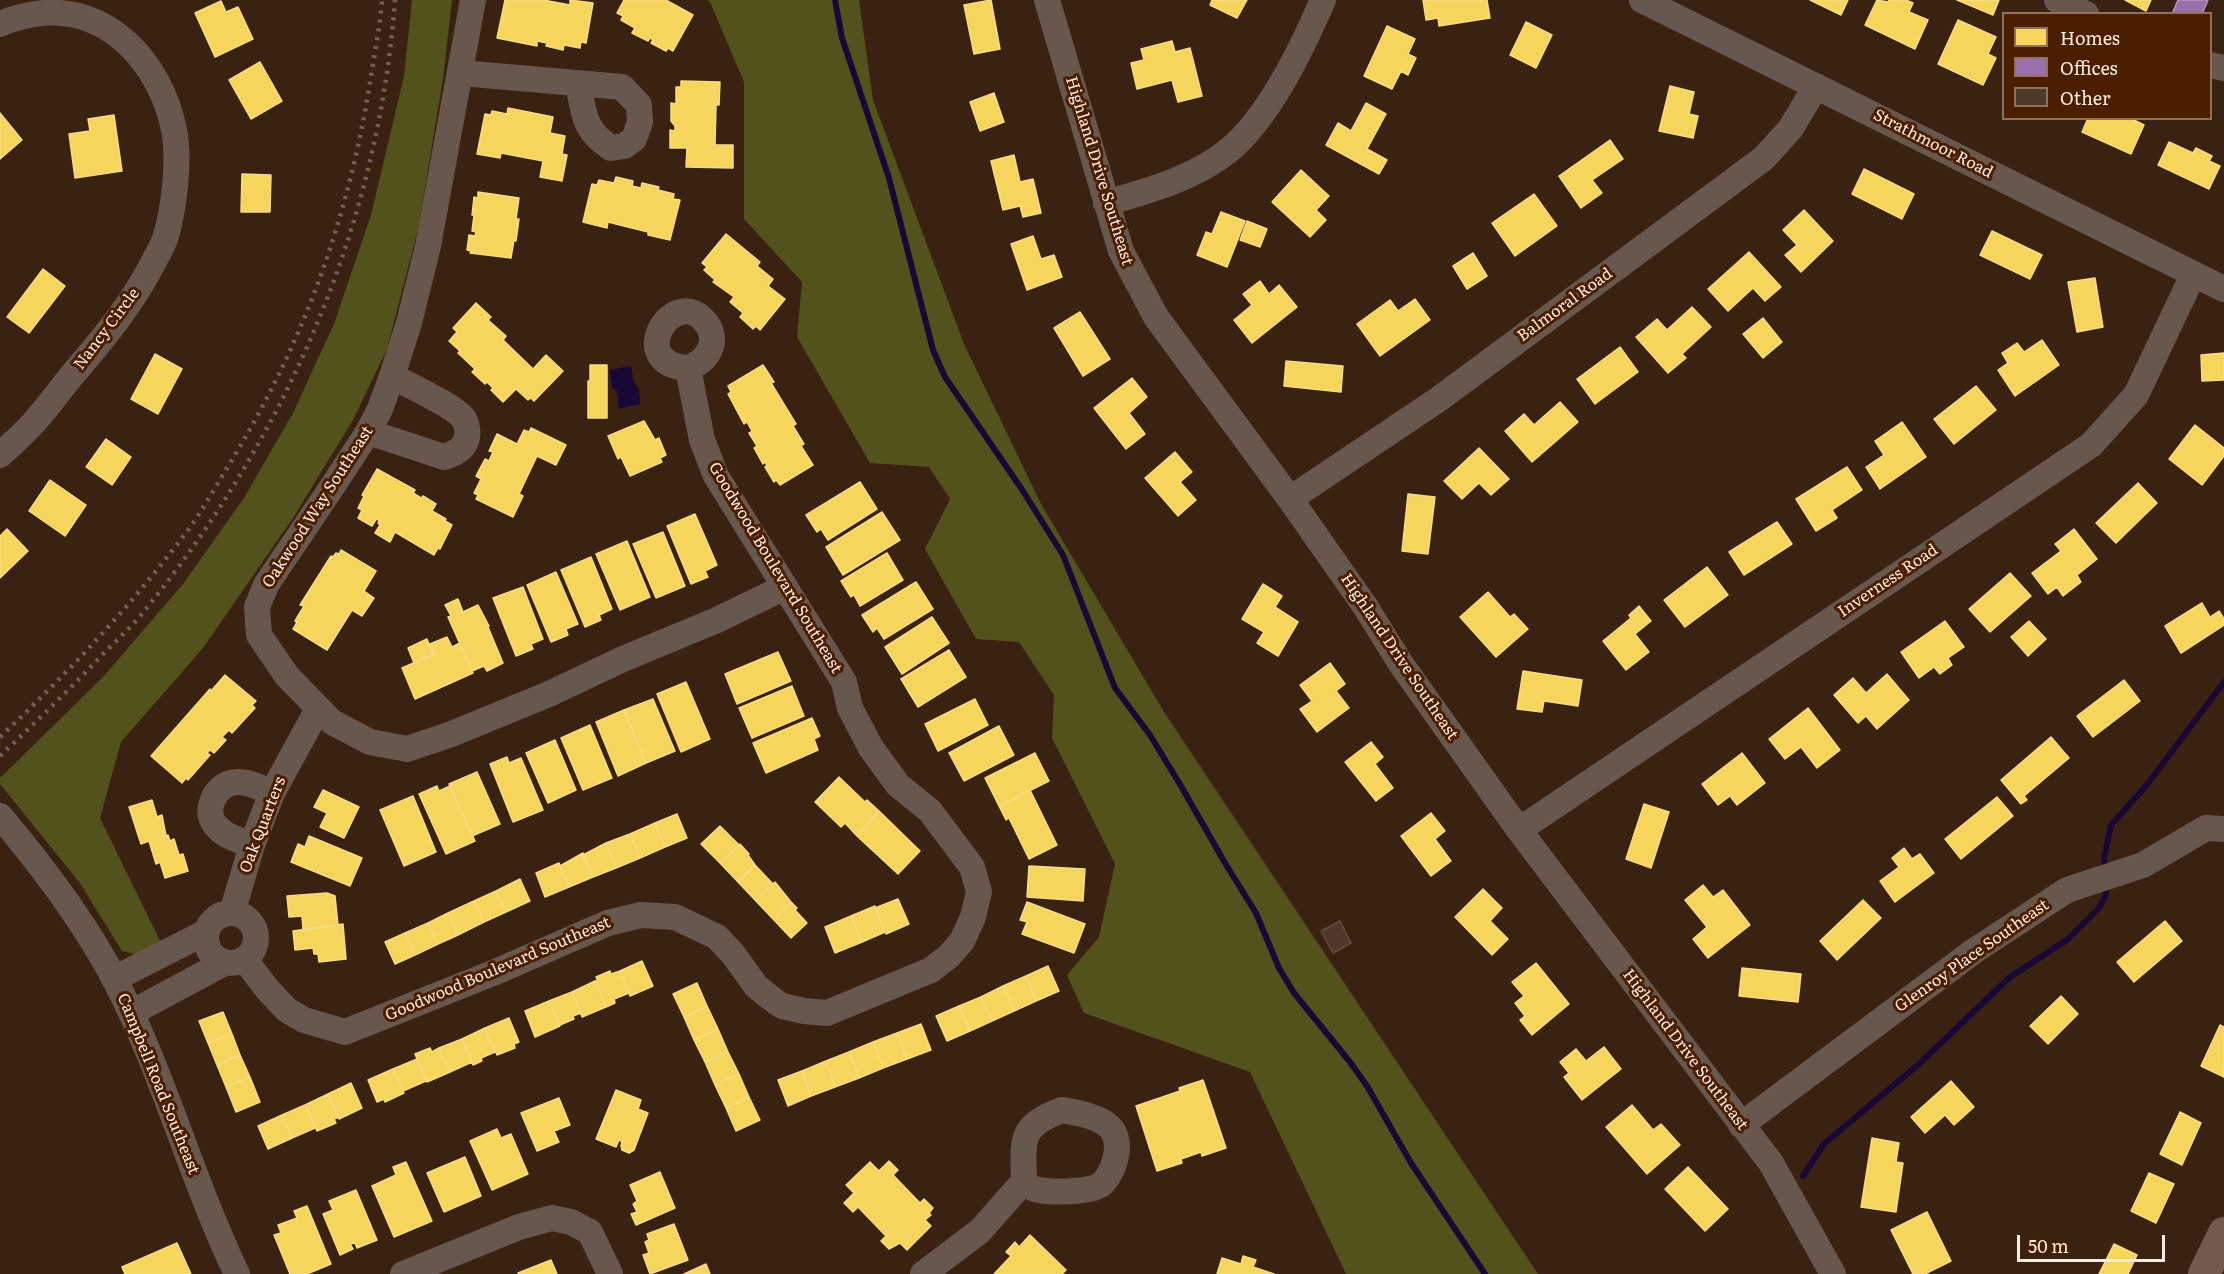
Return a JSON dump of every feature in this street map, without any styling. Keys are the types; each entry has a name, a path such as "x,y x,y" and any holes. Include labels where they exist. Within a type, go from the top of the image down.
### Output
{"main road":[{"path":"2204,1274 2224,1233"}],"street":[{"name":"Oakwood Way Southeast","path":"473,0 428,246 409,323 392,376 380,409 368,432 266,585 256,607 259,635 287,676 332,722 370,742 407,749 549,694 622,659 717,620 785,587"},
{"name":"Highland Drive Southeast","path":"1047,0 1106,203 1126,262 1156,317 1290,499 1365,606 1401,664 1519,830 1771,1163 1833,1274"},
{"path":"1106,203 1171,182 1228,151 1264,113 1288,72 1323,0"},
{"name":"Strathmoor Road","path":"1642,0 2224,289"},
{"name":"Nancy Circle","path":"0,24 25,16 50,12 84,17 112,30 128,43 144,63 164,98 174,131 176,171 165,239 130,303 36,421 0,455"},
{"path":"461,73 578,82"},
{"name":"Balmoral Road","path":"1290,499 1439,399 1764,158 1791,128 1816,86"},
{"name":"Inverness Road","path":"1519,830 2091,445 2136,395 2193,275"},
{"name":"Goodwood Boulevard Southeast","path":"235,961 287,1010 304,1020 345,1032 493,973 608,923 641,915 675,917 717,937 733,954 756,986 782,1006 827,1013 931,970 949,956 962,940 973,917 979,892 972,867 930,810 898,785 871,748 850,708 844,682 716,476 702,440 688,368"},
{"path":"368,432 444,457 456,453 466,441 468,429 463,417 441,402 392,376"},
{"name":"Oak Quarters","path":"232,913 252,845 272,793 318,709"},
{"path":"252,845 218,828 212,820 210,810 213,800 225,784 235,782 255,785 272,793"},
{"name":"Campbell Road Southeast","path":"0,816 40,863 86,931 114,979 237,1274"},
{"name":"Glenroy Place Southeast","path":"1741,1125 1974,951 2067,890 2143,865 2206,828 2224,829"},
{"path":"130,1013 235,961 256,945 254,927 241,915 232,913 216,918 210,924 205,940 210,954 235,961"},
{"path":"114,979 206,932"},
{"path":"923,1274 980,1231 1024,1181"},
{"path":"403,1274 519,1227 575,1213 590,1232 610,1274"}],"shaded area":[{"path":"412,0 452,0 443,79 418,229 387,349 353,420 293,518 203,648 121,742 100,818 162,945 139,955 122,951 80,883 0,784 0,778 103,677 183,584 244,498 293,413 334,324 371,215 404,76"},
{"path":"707,0 859,0 873,100 964,344 1041,504 1164,712 1538,1274 1346,1274 1250,1072 1084,1013 1067,975 1099,937 1115,864 1052,738 1054,695 1019,642 976,639 925,549 950,499 929,467 870,463 797,337 802,282 744,219 744,82 710,2"},
{"path":"631,366 634,383 639,388 640,404 619,409 617,391 612,388 610,370"}],"building: Homes":[{"path":"505,0 543,0 570,5 570,0 593,3 586,43 581,42 580,48 564,45 563,50 537,41 537,46 497,38"},
{"path":"624,0 666,0 693,15 673,51 668,48 666,51 651,43 653,40 650,38 648,41 632,33 635,28 621,20 623,16 617,13"},
{"path":"991,0 1000,49 974,54 964,5"},
{"path":"1212,0 1247,0 1237,18 1210,5"},
{"path":"1423,0 1487,0 1490,18 1439,26 1438,18 1426,20"},
{"path":"1810,0 1848,0 1841,15"},
{"path":"1877,0 1888,2 1889,0 1906,0 1913,3 1909,12 1928,20 1915,49 1865,25"},
{"path":"1957,0 1999,0 1993,15"},
{"path":"2125,0 2151,0 2146,11"},
{"path":"221,1 226,12 238,7 253,39 215,57 195,13"},
{"path":"1958,20 1996,37 1988,54 1996,58 1983,85 1938,64"},
{"path":"1526,22 1552,35 1536,68 1510,55"},
{"path":"1387,26 1415,39 1408,54 1416,58 1408,75 1401,71 1392,89 1364,76"},
{"path":"1172,41 1175,52 1190,48 1202,96 1178,102 1172,80 1137,89 1131,63 1144,60 1141,49"},
{"path":"260,62 282,101 251,119 229,80"},
{"path":"681,81 720,82 719,105 716,105 715,145 733,145 733,168 686,167 687,148 670,148 670,130 675,131 675,126 671,121 671,103 676,104 676,87 681,87"},
{"path":"1670,86 1694,92 1689,114 1698,116 1693,138 1659,131"},
{"path":"994,93 1004,122 980,131 970,102"},
{"path":"1366,103 1386,114 1367,149 1387,160 1379,174 1326,145 1338,123 1351,131"},
{"path":"508,108 553,117 550,133 565,136 562,154 567,155 562,181 540,177 543,161 501,153 500,158 477,154 485,114 491,115 492,111 507,114"},
{"path":"0,113 22,140 0,159"},
{"path":"114,115 122,171 75,178 69,134 90,131 88,119"},
{"path":"2087,120 2134,120 2144,125 2131,154 2082,132"},
{"path":"1610,140 1623,159 1592,180 1602,193 1581,208 1559,176"},
{"path":"2169,142 2193,153 2196,148 2212,156 2209,161 2220,166 2209,189 2158,165"},
{"path":"1014,155 1020,182 1033,179 1041,213 1023,217 1020,206 1003,210 991,161"},
{"path":"1864,169 1914,194 1902,219 1852,194"},
{"path":"1301,170 1329,196 1316,210 1326,220 1310,237 1272,202"},
{"path":"242,174 271,175 270,212 241,212"},
{"path":"616,177 633,181 632,186 641,188 642,183 659,187 658,190 674,194 673,199 680,200 670,240 608,222 607,228 583,222 592,184 597,185 599,180 614,183"},
{"path":"478,192 519,198 516,219 519,219 511,258 470,253 471,251 467,250 469,235 475,236 476,232 472,231 474,215 472,215 474,197 478,198"},
{"path":"1534,194 1557,226 1515,256 1492,223"},
{"path":"1804,210 1833,241 1801,272 1785,255 1797,245 1783,230"},
{"path":"1221,212 1245,221 1227,267 1197,255 1206,232 1212,234"},
{"path":"1247,221 1267,229 1260,247 1240,240"},
{"path":"1992,231 2042,255 2030,279 1980,255"},
{"path":"726,234 760,262 757,266 773,279 768,286 785,299 760,330 756,326 753,329 740,317 743,313 730,302 734,297 713,282 715,280 704,270 707,267 702,263"},
{"path":"1033,236 1041,259 1054,255 1062,277 1027,290 1011,244"},
{"path":"1749,252 1781,287 1765,301 1753,288 1728,311 1708,289"},
{"path":"1473,253 1487,276 1467,289 1453,266"},
{"path":"43,269 65,286 29,333 7,317"},
{"path":"2095,278 2103,327 2077,332 2068,282"},
{"path":"1260,281 1269,294 1279,285 1297,307 1252,343 1234,320 1252,305 1243,294"},
{"path":"1415,299 1430,320 1380,356 1357,324 1390,300 1398,311"},
{"path":"476,303 491,317 488,320 506,336 503,340 533,369 546,355 563,371 534,401 531,398 528,400 516,389 503,402 491,390 493,388 487,382 485,384 472,372 475,369 449,341 457,332 453,328"},
{"path":"1692,307 1711,327 1682,354 1686,358 1668,373 1636,337 1657,319 1667,330"},
{"path":"1080,312 1110,359 1083,376 1054,328"},
{"path":"1763,318 1782,342 1763,358 1743,334"},
{"path":"2042,340 2059,365 2015,396 1998,370 2008,363 2002,353 2017,343 2024,352"},
{"path":"1620,347 1638,372 1595,404 1577,379"},
{"path":"2224,353 2224,380 2202,381 2201,355"},
{"path":"155,354 182,369 158,414 131,399"},
{"path":"1286,361 1343,366 1341,392 1284,386"},
{"path":"590,365 607,365 607,418 588,418"},
{"path":"763,365 774,382 771,383 796,424 793,426 804,444 801,446 813,465 780,485 776,480 774,482 765,467 767,465 765,462 763,464 754,448 757,446 749,433 752,431 747,422 744,424 728,394 731,392 728,386"},
{"path":"1132,378 1147,397 1129,413 1145,434 1126,449 1094,408"},
{"path":"1976,386 1996,410 1954,444 1934,419"},
{"path":"1560,402 1578,422 1532,462 1505,431 1524,414 1534,425"},
{"path":"644,421 655,440 659,438 666,455 660,458 662,462 630,476 621,457 618,459 608,436"},
{"path":"1902,422 1926,457 1880,489 1866,467 1884,455 1875,441"},
{"path":"2195,425 2224,448 2224,456 2202,485 2169,459"},
{"path":"531,428 566,445 556,465 537,456 519,494 523,496 513,517 476,499 478,495 474,493 481,479 476,476 485,459 489,461 493,452 489,451 497,434 517,444 524,430 529,432"},
{"path":"106,439 131,457 112,485 86,467"},
{"path":"1479,448 1509,479 1491,495 1479,483 1462,499 1444,481"},
{"path":"1175,452 1192,472 1180,482 1196,500 1178,516 1145,478"},
{"path":"1847,467 1862,490 1832,510 1837,518 1816,531 1796,499"},
{"path":"377,469 415,490 413,493 421,498 423,496 436,504 432,511 452,525 440,549 438,548 434,555 395,532 390,542 375,533 380,525 377,518 372,526 358,518 362,510 358,508 364,496 362,495"},
{"path":"50,480 86,505 65,536 29,511"},
{"path":"860,482 877,509 828,540 821,529 817,532 806,515"},
{"path":"2138,483 2157,503 2116,543 2096,523"},
{"path":"1408,494 1435,497 1428,554 1402,551"},
{"path":"882,512 900,540 843,575 826,547"},
{"path":"695,514 717,565 705,571 708,577 691,584 667,526"},
{"path":"1777,522 1792,544 1744,575 1729,552"},
{"path":"7,529 28,551 0,578 0,536"},
{"path":"2074,529 2097,559 2077,575 2081,582 2063,596 2057,587 2048,594 2032,573 2061,551 2055,544"},
{"path":"663,532 685,586 656,598 633,544"},
{"path":"627,541 650,597 620,610 596,554"},
{"path":"341,550 376,571 364,591 374,598 362,616 352,610 327,650 293,629 304,606 300,605 331,556 339,554"},
{"path":"887,553 903,580 860,606 854,595 851,597 841,581"},
{"path":"591,557 612,609 599,615 601,620 585,627 561,570"},
{"path":"1707,567 1728,595 1685,627 1664,600"},
{"path":"556,572 578,624 566,629 568,635 551,642 527,585"},
{"path":"2010,573 2031,596 1990,632 1969,609"},
{"path":"916,582 933,609 884,639 877,628 873,632 862,615"},
{"path":"1263,584 1282,596 1275,607 1298,622 1278,656 1257,643 1264,632 1242,619"},
{"path":"523,587 543,639 531,644 533,649 516,656 493,598"},
{"path":"1488,592 1510,617 1514,614 1528,629 1496,657 1460,617"},
{"path":"458,599 463,612 478,605 503,663 487,671 484,666 472,671 445,605"},
{"path":"2202,603 2210,617 2219,611 2224,619 2224,625 2181,653 2165,626"},
{"path":"1639,606 1651,621 1635,634 1649,652 1626,670 1603,641 1631,618 1629,615"},
{"path":"932,617 949,643 902,674 885,647"},
{"path":"1945,621 1964,647 1948,658 1952,665 1940,674 1934,667 1919,678 1901,652"},
{"path":"2029,621 2046,639 2028,656 2011,637"},
{"path":"447,637 452,647 460,643 473,673 415,699 402,668 434,654 430,644"},
{"path":"427,639 433,655 414,663 408,648"},
{"path":"949,650 966,677 918,707 901,679"},
{"path":"778,652 791,681 737,704 725,674"},
{"path":"1330,663 1345,684 1336,691 1349,708 1317,732 1300,709 1312,701 1300,685"},
{"path":"1523,671 1582,680 1578,706 1544,701 1542,712 1517,709"},
{"path":"1887,674 1909,700 1877,729 1866,716 1858,723 1834,695 1853,678 1866,693"},
{"path":"225,675 256,701 252,705 255,708 232,733 229,730 222,737 226,740 214,753 210,750 207,753 210,755 188,780 186,778 182,783 151,756"},
{"path":"2124,680 2140,701 2093,737 2077,716"},
{"path":"686,682 710,739 681,752 657,694"},
{"path":"792,686 804,716 752,738 739,708"},
{"path":"653,699 675,751 646,763 624,710"},
{"path":"975,699 988,725 938,751 925,724"},
{"path":"1808,708 1840,750 1817,768 1801,747 1785,759 1769,739"},
{"path":"624,710 646,763 618,776 596,722"},
{"path":"812,718 820,736 814,739 818,750 766,773 753,743"},
{"path":"590,725 612,778 583,790 561,738"},
{"path":"999,726 1014,755 964,781 949,753"},
{"path":"2051,737 2069,758 2024,796 2027,800 2021,804 2001,780"},
{"path":"555,740 576,790 548,803 526,753"},
{"path":"1371,742 1383,757 1375,764 1393,788 1376,801 1345,762"},
{"path":"1035,753 1049,781 999,806 985,778"},
{"path":"1742,753 1765,783 1737,805 1730,796 1718,805 1702,784"},
{"path":"507,757 509,763 521,758 543,810 513,822 490,764"},
{"path":"477,772 500,824 472,836 449,784"},
{"path":"839,777 865,802 867,800 879,811 857,836 845,823 841,827 815,802"},
{"path":"437,786 439,791 450,786 475,841 446,854 419,794"},
{"path":"323,790 359,807 344,838 320,827 327,813 314,807"},
{"path":"1030,790 1057,845 1029,859 1009,818 1006,820 999,806"},
{"path":"413,796 436,852 404,866 380,810"},
{"path":"1997,797 2013,816 1961,859 1945,839"},
{"path":"152,800 157,817 162,815 166,836 168,835 170,841 174,839 179,855 183,854 188,871 165,878 160,862 156,864 149,841 141,844 129,807"},
{"path":"1644,804 1669,812 1651,868 1626,859"},
{"path":"879,811 920,851 898,874 857,836"},
{"path":"1431,813 1445,831 1435,839 1451,861 1431,876 1401,836"},
{"path":"677,814 687,838 665,847 655,823"},
{"path":"655,823 665,847 640,858 630,834"},
{"path":"720,826 739,845 720,863 701,844"},
{"path":"630,834 640,858 616,868 606,843"},
{"path":"309,836 362,858 350,886 291,862 298,844 305,847"},
{"path":"606,843 616,868 593,877 583,855"},
{"path":"740,844 755,865 738,882 720,863"},
{"path":"1904,848 1912,859 1920,854 1934,873 1895,902 1880,881 1899,867 1892,858"},
{"path":"583,853 593,877 569,887 560,866"},
{"path":"559,863 569,887 545,897 536,873"},
{"path":"755,865 773,884 756,901 738,882"},
{"path":"1029,866 1085,869 1083,901 1027,897"},
{"path":"520,879 530,901 506,912 496,891"},
{"path":"775,882 791,902 774,920 756,901"},
{"path":"1703,885 1713,897 1723,890 1750,925 1708,958 1693,939 1707,927 1685,900"},
{"path":"1483,889 1502,908 1490,921 1508,939 1492,955 1455,917"},
{"path":"496,891 506,912 484,922 474,901"},
{"path":"327,893 335,896 338,925 303,930 302,916 289,917 287,896"},
{"path":"898,899 909,924 886,934 875,908"},
{"path":"1863,900 1881,918 1837,960 1820,941"},
{"path":"474,901 484,922 458,935 448,913"},
{"path":"791,902 807,923 791,938 774,920"},
{"path":"1027,902 1085,924 1074,953 1022,934 1027,922 1020,920"},
{"path":"875,906 885,932 862,942 851,916"},
{"path":"448,913 458,935 438,944 428,923"},
{"path":"851,916 862,942 835,953 825,927"},
{"path":"2165,921 2182,941 2134,982 2117,962"},
{"path":"428,923 438,944 415,955 405,933"},
{"path":"343,924 346,959 319,962 318,954 314,954 313,948 295,950 293,931"},
{"path":"405,933 415,955 395,964 385,942"},
{"path":"642,961 653,986 630,996 620,971"},
{"path":"1536,963 1569,1004 1532,1035 1520,1020 1525,1016 1515,1003 1524,996 1512,982"},
{"path":"1048,966 1059,991 1036,1001 1026,976"},
{"path":"1742,968 1801,974 1798,1002 1739,996"},
{"path":"610,971 611,974 620,971 629,993 614,999 615,1003 606,1007 595,981 598,980 596,977"},
{"path":"1026,976 1036,1001 1014,1011 1003,986"},
{"path":"595,981 606,1007 582,1017 572,992"},
{"path":"697,983 707,1006 684,1017 673,994"},
{"path":"1003,986 1014,1011 992,1021 981,997"},
{"path":"572,992 581,1013 560,1025 549,1001"},
{"path":"2061,996 2078,1014 2048,1044 2030,1026"},
{"path":"981,997 992,1021 970,1031 959,1006"},
{"path":"549,1001 560,1026 535,1037 525,1011"},
{"path":"707,1006 718,1029 694,1040 684,1017"},
{"path":"959,1006 970,1031 947,1041 936,1016"},
{"path":"223,1012 232,1034 208,1043 199,1021"},
{"path":"509,1018 519,1042 514,1044 515,1048 497,1055 485,1028"},
{"path":"921,1024 931,1050 907,1059 897,1033"},
{"path":"2220,1025 2224,1027 2224,1077 2201,1066"},
{"path":"485,1028 495,1052 481,1058 482,1061 473,1065 462,1039"},
{"path":"718,1029 728,1052 705,1062 694,1040"},
{"path":"897,1033 907,1059 883,1068 873,1042"},
{"path":"232,1034 240,1055 217,1065 208,1043"},
{"path":"462,1039 472,1062 450,1072 439,1048"},
{"path":"873,1042 883,1068 859,1078 849,1052"},
{"path":"1604,1047 1621,1069 1582,1100 1564,1077 1569,1073 1560,1062 1576,1049 1586,1061"},
{"path":"430,1048 432,1052 439,1048 450,1072 427,1082 415,1054"},
{"path":"728,1052 739,1074 715,1085 705,1062"},
{"path":"849,1052 859,1078 835,1087 826,1061"},
{"path":"240,1055 250,1077 226,1087 217,1065"},
{"path":"417,1059 426,1081 403,1091 393,1069"},
{"path":"826,1061 835,1087 811,1096 802,1071"},
{"path":"393,1069 404,1093 385,1102 384,1099 377,1102 368,1080"},
{"path":"802,1071 811,1096 788,1106 778,1080"},
{"path":"739,1074 749,1097 726,1108 715,1085"},
{"path":"250,1077 260,1102 236,1112 226,1087"},
{"path":"1203,1080 1226,1148 1202,1156 1201,1152 1181,1159 1182,1163 1157,1171 1136,1106 1180,1091 1179,1088"},
{"path":"1951,1081 1974,1107 1954,1125 1945,1115 1925,1133 1911,1117"},
{"path":"351,1083 362,1108 339,1119 328,1094"},
{"path":"616,1090 641,1100 638,1109 648,1113 634,1150 629,1153 622,1150 622,1142 619,1140 616,1147 596,1139"},
{"path":"328,1094 339,1117 334,1119 336,1123 317,1131 305,1105"},
{"path":"749,1097 760,1120 736,1131 726,1108"},
{"path":"559,1098 570,1125 554,1131 559,1142 537,1151 521,1113"},
{"path":"305,1105 315,1128 292,1138 282,1115"},
{"path":"1632,1105 1653,1130 1661,1124 1680,1145 1647,1174 1606,1127"},
{"path":"2180,1112 2201,1123 2182,1165 2160,1154"},
{"path":"282,1115 292,1138 268,1149 258,1126"},
{"path":"497,1129 501,1138 511,1134 528,1174 492,1190 470,1141"},
{"path":"1872,1138 1899,1143 1896,1162 1903,1163 1896,1212 1861,1207"},
{"path":"465,1157 481,1196 444,1212 427,1173"},
{"path":"889,1161 898,1170 893,1175 920,1203 924,1199 933,1208 929,1213 931,1215 925,1220 931,1226 907,1250 900,1243 889,1249 881,1241 886,1236 858,1207 853,1212 844,1203 854,1193 846,1185 870,1162 879,1171"},
{"path":"406,1162 432,1221 394,1237 372,1186 396,1175 393,1167"},
{"path":"1688,1167 1728,1209 1705,1231 1665,1189"},
{"path":"660,1172 675,1208 636,1225 631,1214 637,1212 633,1204 637,1201 630,1185"},
{"path":"2149,1173 2174,1184 2156,1223 2131,1211"},
{"path":"356,1190 377,1240 357,1248 355,1243 350,1244 353,1249 340,1255 323,1214 333,1210 329,1201"},
{"path":"307,1206 331,1264 307,1274 290,1274 274,1235 281,1233 278,1225 297,1218 294,1211"},
{"path":"1927,1212 1951,1261 1925,1274 1913,1274 1891,1230"},
{"path":"674,1224 688,1260 650,1274 643,1255 649,1253 645,1242 649,1240 647,1234"},
{"path":"1030,1235 1066,1270 1062,1274 994,1274 1011,1256 1006,1252 1015,1242 1019,1247"},
{"path":"177,1243 191,1274 125,1274 122,1267"},
{"path":"2114,1244 2137,1255 2128,1274 2099,1274"},
{"path":"1243,1256 1256,1260 1253,1267 1274,1274 1217,1274 1222,1258 1241,1264"},
{"path":"551,1260 557,1274 518,1273"},
{"path":"706,1264 710,1274 684,1274"}],"building: Offices":[{"path":"2178,0 2208,0 2203,12 2173,12"}],"building: Other":[{"path":"1340,921 1351,943 1333,953 1321,931"}],"waterway":[{"path":"835,0 842,38 889,178 933,350 945,377 1021,488 1063,555 1115,688 1150,735 1256,913 1279,968 1294,993 1367,1086 1411,1163 1485,1274"},
{"path":"2105,872 2104,859 2111,825 2146,786 2224,682"},
{"path":"1803,1176 1824,1144 1919,1064 2010,977 2067,940 2099,908 2106,895 2105,885"}],"railway":[{"path":"0,737 100,636 169,555 205,505 254,422 300,328 336,230 362,129 382,0"},
{"path":"0,756 141,615 193,547 239,477 280,403 316,327 345,248 368,168 385,85 395,0"}]}
